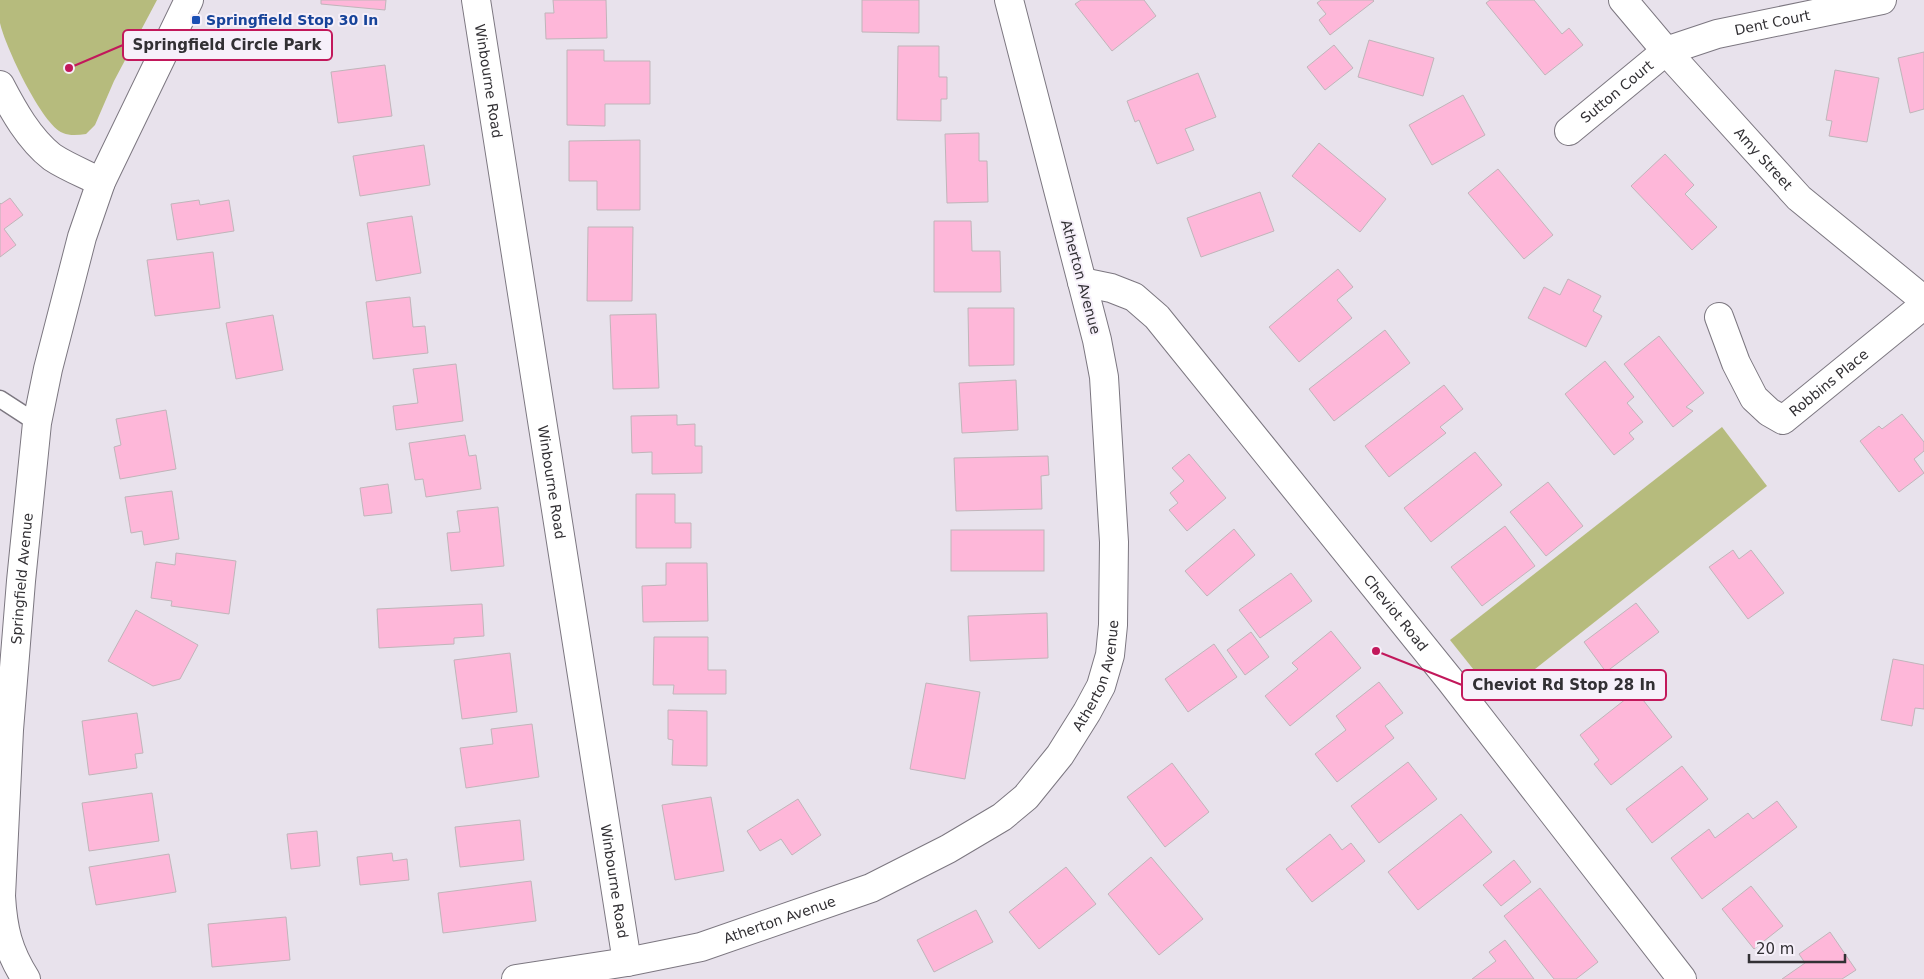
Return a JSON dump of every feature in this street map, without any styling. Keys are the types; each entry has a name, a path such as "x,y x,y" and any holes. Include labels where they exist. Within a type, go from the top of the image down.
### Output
{"street":[{"name":"Springfield Avenue","path":"26,979 15,961 8,943 2,921 1,896 5,729 37,423 48,369 75,265 101,182 189,0"},
{"name":"Winbourne Road","path":"476,0 627,962"},
{"name":"Atherton Avenue","path":"516,979 627,962 700,947 871,888 948,849 1002,817 1026,797 1060,755 1101,686 1110,655 1113,625 1114,542 1104,377 1097,340 1009,0"},
{"name":"Amy Street","path":"1623,0 1666,51 1799,198 1924,300"},
{"name":"Dent Court","path":"1666,51 1717,34 1882,0"},
{"name":"Sutton Court","path":"1570,131 1666,51"},
{"path":"0,85 12,108 30,132 52,156 101,182"},
{"name":"Cheviot Road","path":"1082,282 1111,288 1134,297 1157,317 1450,680 1682,979"},
{"name":"Robbins Place","path":"1719,318 1736,363 1754,398 1769,412 1783,420 1924,305"}],"lane":[{"path":"0,399 37,423"}],"green space":[{"path":"0,0 157,0 114,81 95,125 86,134 71,135 63,133 54,127 35,101 3,34 0,23"},
{"path":"1722,427 1767,486 1497,699 1450,640"}],"building":[{"path":"321,0 386,0 385,10 321,4"},
{"path":"553,0 606,0 607,38 546,39 545,13 554,13"},
{"path":"862,0 919,0 919,33 862,32"},
{"path":"1081,0 1144,0 1156,16 1112,51 1075,4"},
{"path":"1321,0 1374,1 1330,35 1319,20 1326,14 1317,3"},
{"path":"1490,0 1534,0 1562,34 1569,28 1583,45 1545,75 1486,3"},
{"path":"1369,40 1434,58 1423,96 1358,77"},
{"path":"1334,45 1353,68 1325,90 1307,67"},
{"path":"898,46 939,46 939,77 947,77 947,99 941,99 941,121 897,120"},
{"path":"567,50 604,50 604,61 650,61 650,104 605,104 605,126 567,125"},
{"path":"1924,52 1924,109 1910,113 1898,58"},
{"path":"385,65 392,116 338,123 331,72"},
{"path":"1835,70 1879,78 1867,142 1829,136 1832,121 1826,120"},
{"path":"1198,73 1216,117 1185,129 1194,150 1157,164 1139,120 1135,122 1127,101"},
{"path":"1463,95 1485,135 1432,165 1409,125"},
{"path":"979,133 979,161 987,161 988,202 947,203 945,134"},
{"path":"640,140 640,210 597,210 597,181 569,181 569,141"},
{"path":"1319,143 1386,199 1360,232 1292,176"},
{"path":"424,145 430,185 360,196 353,156"},
{"path":"1665,154 1694,185 1685,194 1717,227 1692,250 1631,186"},
{"path":"1498,169 1553,235 1524,259 1468,193"},
{"path":"1260,192 1274,231 1201,257 1187,218"},
{"path":"10,198 23,215 4,229 16,245 0,257 0,203"},
{"path":"199,200 200,205 229,200 234,231 177,240 171,204"},
{"path":"412,216 421,273 376,281 367,223"},
{"path":"934,221 971,221 972,251 1000,251 1001,292 934,292"},
{"path":"588,227 633,227 632,301 587,301"},
{"path":"213,252 220,308 155,316 147,260"},
{"path":"1338,269 1353,287 1337,300 1352,318 1299,362 1269,327"},
{"path":"1568,279 1601,296 1593,311 1602,316 1586,347 1528,318 1544,287 1560,295"},
{"path":"410,297 413,327 425,326 428,353 373,359 366,302"},
{"path":"968,308 1014,308 1014,365 969,366"},
{"path":"656,314 659,388 613,389 610,315"},
{"path":"273,315 283,370 236,379 226,323"},
{"path":"1385,330 1410,363 1334,421 1309,389"},
{"path":"1659,336 1704,393 1686,407 1693,411 1673,427 1624,364"},
{"path":"1605,361 1634,397 1627,403 1643,422 1629,433 1634,439 1614,455 1565,394"},
{"path":"456,364 463,421 396,430 393,406 418,403 413,369"},
{"path":"1016,380 1018,430 962,433 959,383"},
{"path":"1444,385 1463,409 1440,427 1446,433 1389,477 1365,446"},
{"path":"166,410 176,469 120,479 114,447 121,445 116,419"},
{"path":"1902,414 1924,442 1924,451 1914,459 1924,473 1899,492 1860,441 1879,426 1882,429"},
{"path":"677,415 677,425 695,424 695,446 702,446 702,473 652,474 652,452 632,453 631,416"},
{"path":"465,435 469,456 476,455 481,489 426,497 423,479 415,480 409,443"},
{"path":"1475,452 1502,485 1431,542 1404,508"},
{"path":"1189,454 1226,498 1187,531 1169,510 1178,503 1170,493 1184,481 1172,468"},
{"path":"1048,456 1049,475 1041,476 1042,509 956,511 954,458"},
{"path":"1548,482 1583,526 1546,556 1510,512"},
{"path":"388,484 392,513 364,516 360,488"},
{"path":"172,491 179,539 144,545 142,531 131,533 125,497"},
{"path":"636,494 675,494 675,523 691,523 691,548 636,548"},
{"path":"498,507 504,566 451,571 447,533 460,532 457,511"},
{"path":"1505,526 1535,566 1482,606 1451,567"},
{"path":"1234,529 1255,555 1207,596 1185,571"},
{"path":"951,530 1044,530 1044,571 951,571"},
{"path":"1733,550 1739,559 1751,550 1784,593 1748,619 1709,567"},
{"path":"176,553 236,561 229,614 171,606 172,601 151,598 156,562 175,565"},
{"path":"666,563 707,563 708,621 643,622 642,586 666,585"},
{"path":"1291,573 1312,601 1260,638 1239,610"},
{"path":"1636,603 1659,632 1606,672 1584,642"},
{"path":"482,604 484,636 454,638 454,644 379,648 377,609"},
{"path":"136,610 198,645 180,679 153,686 108,661"},
{"path":"1047,613 1048,658 970,661 968,616"},
{"path":"1331,631 1361,668 1290,726 1265,696 1298,669 1292,663"},
{"path":"1251,632 1269,657 1245,675 1227,650"},
{"path":"654,637 708,637 708,670 726,670 726,694 673,694 674,685 653,685"},
{"path":"1214,644 1237,677 1188,712 1165,679"},
{"path":"510,653 517,712 462,719 454,660"},
{"path":"1893,659 1924,665 1924,709 1915,708 1912,726 1881,720"},
{"path":"1379,682 1403,713 1385,726 1394,738 1337,782 1315,754 1346,730 1336,716"},
{"path":"926,683 980,692 965,779 910,769"},
{"path":"1636,691 1672,737 1611,785 1594,764 1599,760 1580,735"},
{"path":"668,710 707,711 707,766 672,765 673,740 668,739"},
{"path":"137,713 143,753 135,754 137,768 89,775 82,721"},
{"path":"532,724 539,777 466,788 460,748 493,744 491,729"},
{"path":"1408,762 1437,799 1379,843 1351,806"},
{"path":"1172,763 1209,812 1165,847 1127,797"},
{"path":"1682,766 1708,799 1652,843 1626,809"},
{"path":"152,793 159,841 89,851 82,803"},
{"path":"711,797 724,871 675,880 662,805"},
{"path":"798,799 821,835 792,855 781,839 760,851 747,831"},
{"path":"1777,801 1797,827 1702,899 1671,858 1709,829 1715,838 1748,813 1753,819"},
{"path":"1461,814 1492,852 1418,910 1388,872"},
{"path":"520,820 524,860 460,867 455,827"},
{"path":"317,831 320,866 291,869 287,834"},
{"path":"1330,834 1342,850 1351,843 1365,861 1312,902 1286,869"},
{"path":"392,853 393,861 407,859 409,880 360,885 357,857"},
{"path":"169,854 176,892 96,905 89,867"},
{"path":"1151,857 1203,919 1159,955 1108,894"},
{"path":"1514,860 1531,882 1501,906 1483,885"},
{"path":"1066,867 1096,904 1039,949 1009,912"},
{"path":"531,881 536,921 443,933 438,893"},
{"path":"1751,886 1783,926 1754,949 1722,909"},
{"path":"1540,888 1598,962 1576,979 1554,979 1504,916"},
{"path":"976,910 993,942 934,972 917,940"},
{"path":"286,917 290,960 212,967 208,924"},
{"path":"1830,932 1856,970 1842,979 1782,979 1805,963 1799,954"},
{"path":"1505,940 1534,979 1472,979 1496,961 1489,952"}],"place":[{"name":"Springfield Stop 30 In","path":"196,20"},
{"name":"Springfield Circle Park","path":"69,68"},
{"name":"Cheviot Rd Stop 28 In","path":"1376,651"}]}
